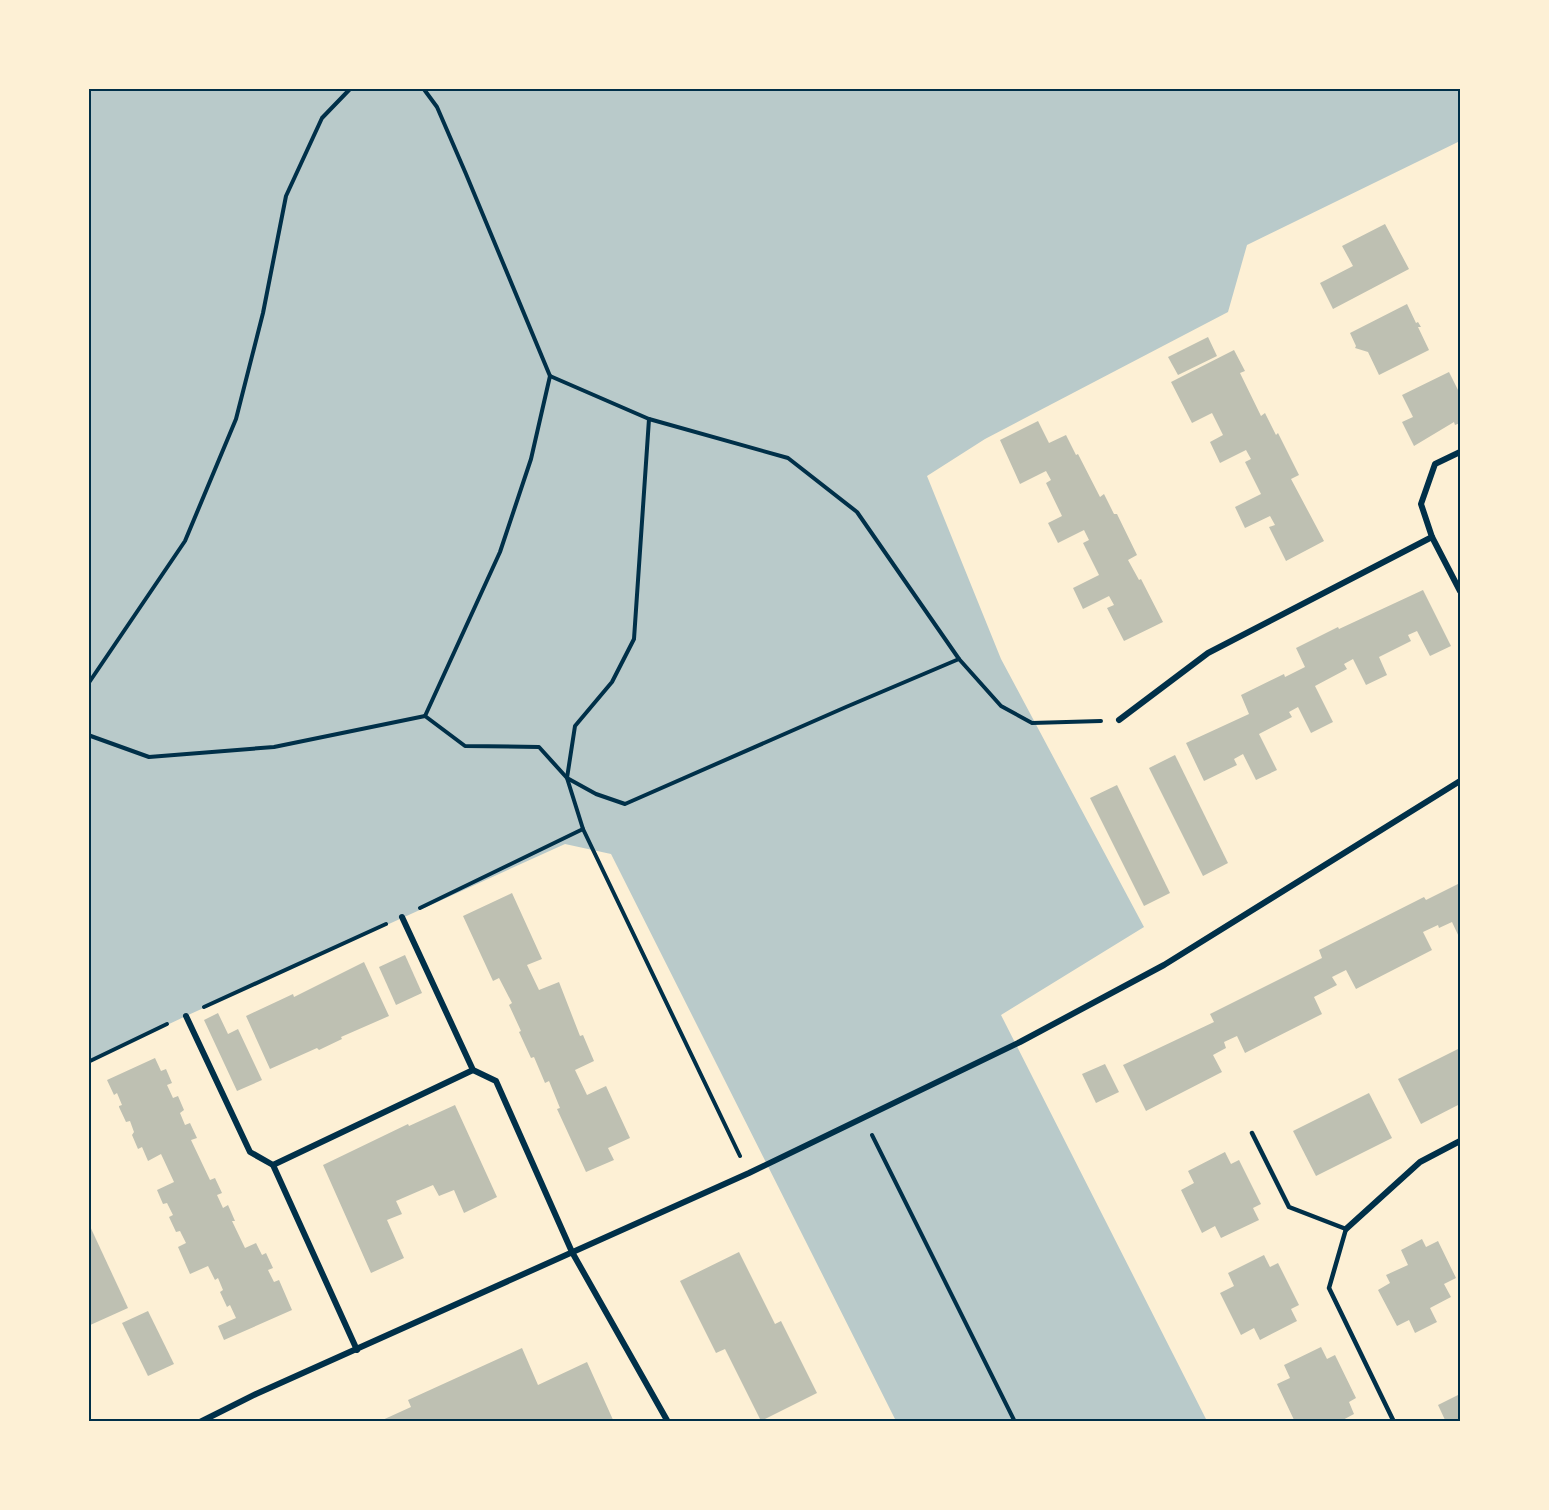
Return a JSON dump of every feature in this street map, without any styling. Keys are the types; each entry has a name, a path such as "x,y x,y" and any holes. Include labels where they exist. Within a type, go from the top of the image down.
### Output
{"street":[{"path":"1461,452 1436,464 1421,504 1432,537 1461,591"},
{"path":"1119,720 1209,653 1432,537"},
{"path":"200,1422 256,1394 749,1173 1020,1042 1164,965 1461,781"},
{"path":"402,917 473,1070 496,1081 572,1252 668,1422"},
{"path":"186,1016 250,1152 273,1165 357,1350"},
{"path":"273,1165 473,1070"},
{"path":"1346,1228 1420,1162 1461,1141"}],"lane":[{"path":"1252,1133 1289,1207 1346,1228 1329,1288 1394,1422"}],"path":[{"path":"88,684 185,541 236,419 263,313 286,196 322,118 351,88"},
{"path":"423,88 437,107 550,376 531,459 500,552 425,716"},
{"path":"550,376 649,419 788,458 857,512 959,659 1001,706 1032,723 1119,720"},
{"path":"649,419 634,639 612,682 575,726 567,778 584,828 749,1173"},
{"path":"88,735 149,757 274,747 425,716 465,747 539,747 567,778 596,794 625,804 959,659"},
{"path":"88,1062 402,917 584,828"},
{"path":"863,1117 1015,1422"}],"shaded area":[{"path":"89,89 1460,89 1460,141 1247,245 1228,312 985,439 927,476 1001,659 1144,927 1001,1015 1207,1421 896,1421 611,854 565,844 89,1062"}],"building":[{"path":"1385,224 1409,269 1333,309 1320,283 1353,266 1342,246"},
{"path":"1407,304 1416,323 1418,322 1421,327 1418,327 1429,350 1379,375 1368,352 1355,348 1350,333"},
{"path":"1208,337 1217,356 1178,375 1168,357"},
{"path":"1234,350 1245,371 1240,373 1261,416 1265,413 1276,435 1278,433 1299,475 1291,479 1324,541 1286,561 1269,527 1275,525 1270,516 1245,528 1235,507 1261,494 1245,462 1251,459 1246,450 1220,463 1210,442 1223,435 1212,413 1192,423 1171,382"},
{"path":"1449,372 1460,394 1460,423 1455,425 1454,422 1414,446 1402,422 1413,417 1402,395"},
{"path":"1038,421 1049,443 1066,435 1100,497 1104,494 1114,514 1117,514 1137,555 1128,560 1139,580 1141,579 1163,622 1124,641 1107,608 1114,605 1109,596 1083,609 1073,588 1099,575 1083,543 1089,540 1084,530 1058,543 1048,523 1062,516 1046,483 1051,480 1046,471 1020,484 1000,440"},
{"path":"1423,590 1451,646 1430,656 1417,631 1408,635 1411,641 1379,657 1387,675 1366,685 1353,659 1344,664 1347,669 1315,686 1333,722 1311,733 1298,707 1289,712 1292,717 1259,734 1277,770 1256,780 1243,754 1234,759 1237,765 1204,781 1186,743 1249,714 1241,695 1284,674 1285,677 1305,667 1296,648"},
{"path":"1175,755 1228,863 1203,876 1149,768"},
{"path":"1117,785 1170,893 1144,906 1090,798"},
{"path":"1460,883 1460,939 1452,922 1439,928 1438,925 1423,932 1432,950 1356,989 1346,970 1332,977 1337,985 1314,997 1322,1014 1245,1053 1237,1036 1224,1042 1226,1048 1213,1055 1222,1072 1146,1111 1123,1065 1214,1022 1210,1014 1322,958 1319,950 1424,897 1426,900"},
{"path":"512,893 542,959 527,965 539,990 559,982 580,1036 583,1035 594,1061 575,1070 587,1095 606,1086 630,1138 608,1148 614,1160 586,1172 557,1109 560,1108 549,1081 545,1083 534,1057 531,1058 519,1032 521,1031 509,1005 512,1003 499,978 493,981 463,916"},
{"path":"405,955 422,993 396,1005 379,967"},
{"path":"364,962 389,1016 341,1037 342,1039 319,1050 317,1048 270,1069 246,1016 293,994 294,997"},
{"path":"218,1013 228,1034 238,1029 262,1080 237,1091 204,1020"},
{"path":"1460,1048 1460,1104 1421,1124 1398,1079"},
{"path":"155,1058 161,1071 166,1069 172,1083 167,1085 173,1098 178,1096 184,1110 180,1113 185,1125 190,1123 197,1138 191,1140 210,1180 215,1178 222,1193 217,1195 223,1208 228,1205 235,1221 232,1221 245,1248 256,1243 262,1255 266,1253 273,1268 268,1270 274,1282 279,1280 292,1310 224,1340 218,1326 236,1318 230,1305 227,1307 220,1292 223,1290 218,1278 215,1280 208,1266 190,1274 178,1247 186,1243 180,1231 176,1232 169,1217 173,1215 167,1203 163,1204 157,1190 174,1182 161,1154 148,1161 142,1147 138,1149 132,1135 134,1132 130,1121 126,1122 119,1107 122,1105 117,1093 114,1095 107,1080"},
{"path":"1105,1064 1119,1092 1096,1103 1082,1074"},
{"path":"1369,1093 1392,1138 1316,1176 1293,1131"},
{"path":"455,1105 497,1197 464,1213 454,1190 439,1196 433,1185 396,1201 402,1214 387,1220 404,1258 371,1273 323,1165 408,1124 409,1126"},
{"path":"1225,1152 1231,1164 1239,1160 1261,1204 1253,1208 1259,1220 1221,1238 1215,1226 1202,1233 1181,1190 1194,1183 1188,1171"},
{"path":"88,1222 128,1308 88,1326"},
{"path":"1422,1239 1426,1247 1438,1241 1456,1278 1444,1284 1451,1297 1430,1308 1437,1322 1415,1333 1409,1320 1397,1326 1378,1290 1390,1283 1386,1275 1408,1265 1401,1250"},
{"path":"739,1252 775,1324 781,1321 817,1393 761,1421 725,1349 716,1353 680,1281"},
{"path":"1264,1255 1270,1267 1278,1263 1299,1305 1291,1309 1297,1321 1260,1340 1254,1328 1241,1335 1220,1293 1234,1286 1228,1273"},
{"path":"148,1311 174,1364 148,1376 122,1323"},
{"path":"1321,1347 1327,1359 1335,1355 1356,1398 1349,1402 1354,1414 1339,1422 1295,1422 1277,1384 1290,1378 1284,1365"},
{"path":"522,1348 538,1385 587,1362 614,1422 378,1422 411,1407 408,1400"},
{"path":"1460,1394 1460,1422 1446,1422 1438,1405"}]}
